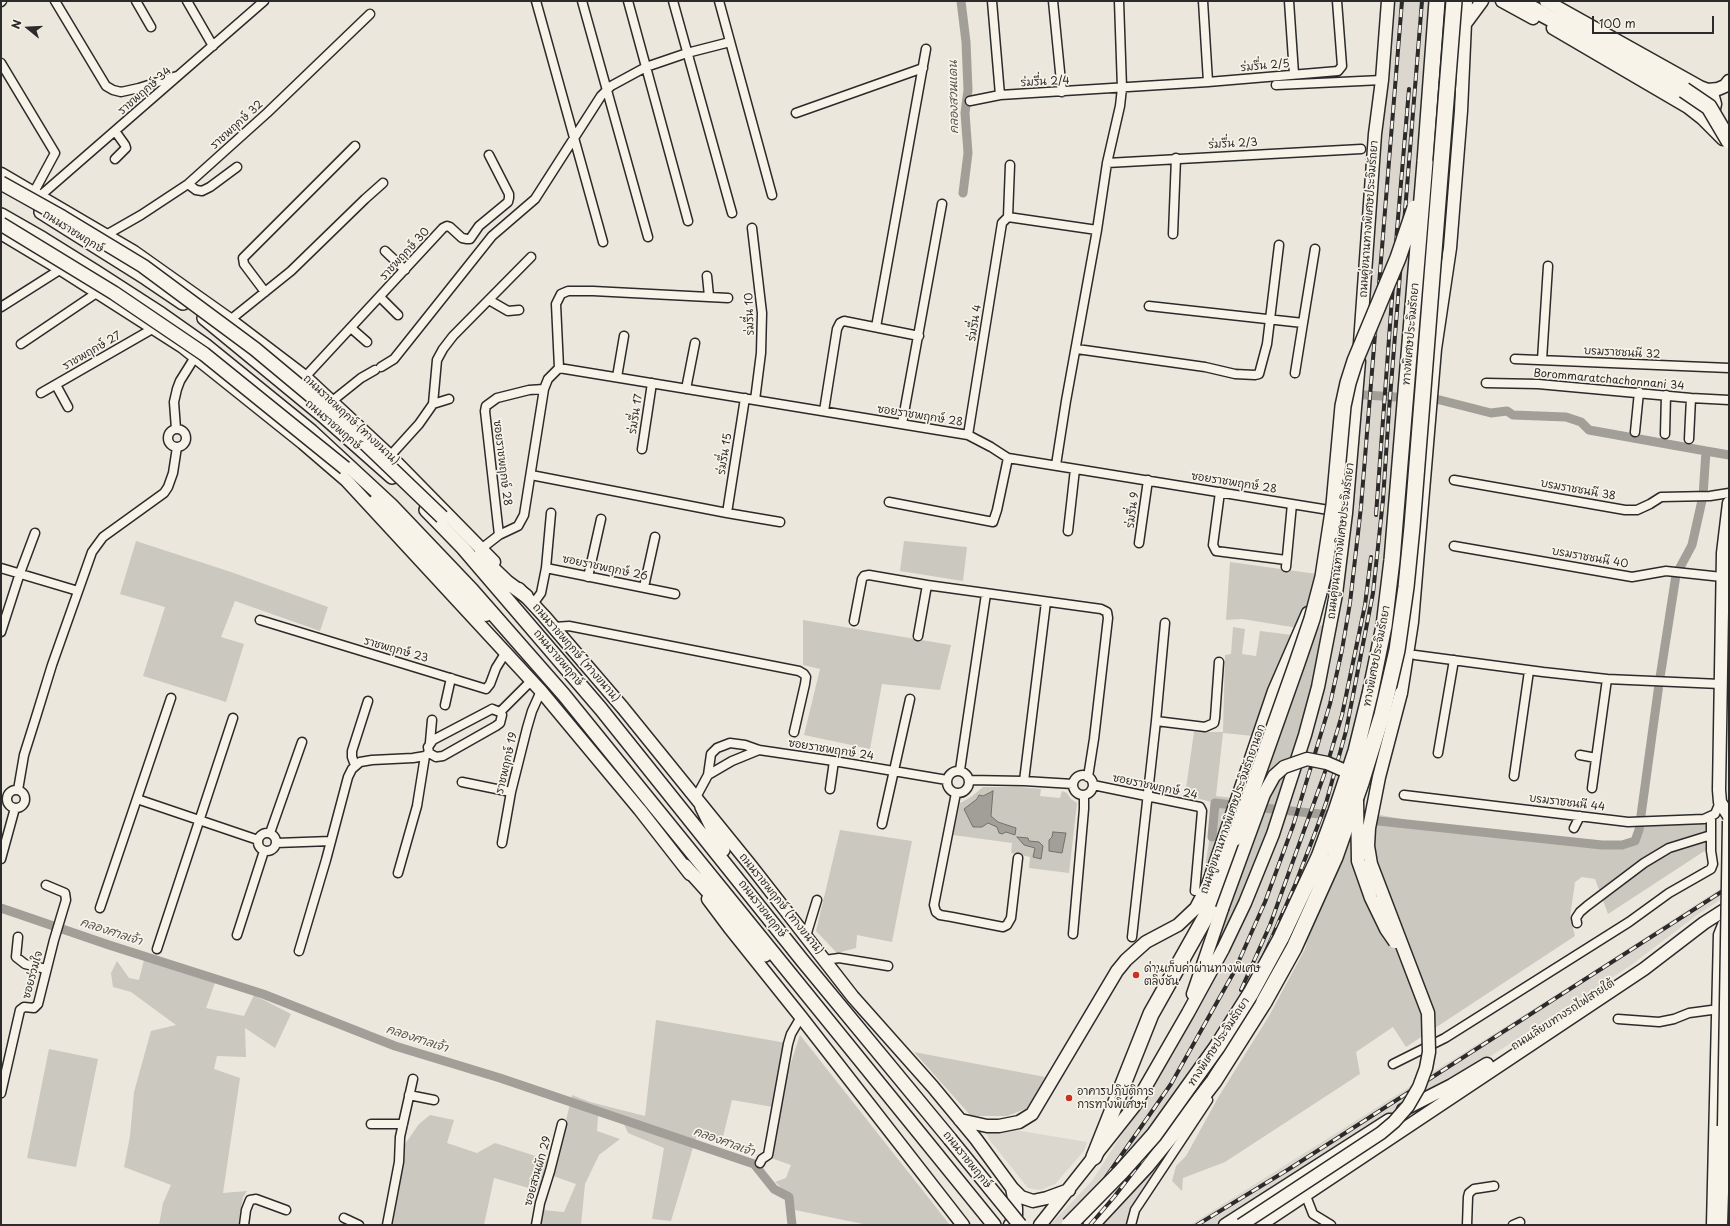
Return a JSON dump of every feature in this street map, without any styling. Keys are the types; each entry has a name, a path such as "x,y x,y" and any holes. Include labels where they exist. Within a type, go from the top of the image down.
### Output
{"highway":[{"name":"ทางพิเศษประจิมรัถยา","path":"1069,1225 1121,1172 1154,1135 1217,1047 1250,993 1281,938 1319,857 1336,811 1357,744 1370,694 1384,626 1392,560 1437,1"},
{"name":"ทางพิเศษประจิมรัถยา","path":"1091,1225 1146,1166 1190,1112 1214,1081 1264,1002 1294,948 1335,857 1361,784 1382,715 1397,650 1406,587 1454,1"},
{"path":"1518,1 1705,104 1713,111 1729,141"},
{"path":"1094,1156 1151,1014 1205,918 1235,838 1312,620 1323,577 1329,542 1343,406 1348,383 1355,361 1406,236 1414,211 1425,162"}],"main road":[{"name":"ถนนคู่ขนานทางพิเศษประจิมรัถยา","path":"1040,1225 1135,1106 1223,949 1245,903 1273,834 1305,735 1318,687 1336,594 1342,550 1358,373 1375,129 1382,80 1388,1"},
{"path":"1241,1225 1381,1133 1408,1106 1419,1087 1430,1052 1428,1013 1371,864 1368,846 1368,828 1377,784 1400,693 1412,622 1423,505 1432,378 1450,248 1461,111 1466,1"},
{"path":"1465,24 1482,1"},
{"path":"1502,1 1563,33 1688,107 1702,118 1722,138 1729,148"},
{"path":"1546,1 1700,87 1708,90 1712,94 1715,104 1713,113 1702,118"},
{"path":"1708,90 1718,89 1725,86 1729,81"},
{"name":"ถนนราชพฤกษ์ (ทางขนาน)","path":"1,174 134,252 230,320 305,377 390,456 478,551"},
{"path":"1,183 62,217 143,266 255,349 345,424 440,520 478,551 507,582 530,600"},
{"name":"ถนนราชพฤกษ์","path":"1,190 59,223 195,311 322,415 440,520 559,659 736,876 802,960 1020,1225"},
{"name":"ถนนราชพฤกษ์","path":"1,215 43,239 161,314 205,345 311,431 391,505 506,627 642,791 994,1225"},
{"path":"78,218 146,278"},
{"path":"1,224 114,293 204,354 342,471 386,511 489,617 506,627"},
{"path":"1,233 98,292 183,347"},
{"path":"126,292 195,357 303,443 342,471 532,680 685,866 810,1006 834,1027"},
{"path":"1729,503 1724,534 1720,684 1720,802 1729,816"},
{"name":"ถนนคู่ขนานทางพิเศษประจิมรัถยานอก","path":"960,1120 988,1126 999,1126 1020,1122 1032,1114 1117,971 1126,960 1146,942 1178,925 1196,908 1208,885 1274,691 1298,634 1329,570 1342,550"},
{"name":"ถนนราชพฤกษ์ (ทางขนาน)","path":"530,600 623,708 872,1020 933,1087 1012,1188 1021,1197 1033,1201 1047,1198 1069,1190"},
{"path":"1188,1013 1194,988 1268,785 1274,776 1284,767 1307,759 1316,760 1350,773 1357,801 1358,861 1386,929 1407,961"},
{"path":"699,803 736,876"},
{"path":"1721,1225 1729,821"},
{"path":"685,866 729,928 801,1017 963,1225"},
{"name":"ถนนเลียบทางรถไฟสายใต้","path":"1397,1122 1396,1117 1399,1112 1452,1085 1582,1003 1673,941 1709,912 1729,900"},
{"name":"ถนนเลียบทางรถไฟสายใต้","path":"1260,1225 1306,1196 1644,969 1704,923 1729,908"},
{"path":"1713,1225 1720,935 1724,925 1729,921"},
{"path":"1687,937 1706,929 1715,930 1720,935"},
{"path":"1225,1225 1389,1120 1393,1119 1403,1127 1409,1126"},
{"path":"1010,1225 1016,1215 1012,1188"}],"street":[{"path":"55,1 106,86 121,92 139,88 181,74"},
{"path":"136,1 151,27"},
{"path":"187,1 213,46"},
{"name":"ราชพฤกษ์ 34","path":"37,194 115,131 264,1"},
{"path":"536,1 603,242"},
{"path":"582,1 648,237"},
{"path":"628,1 688,221"},
{"path":"673,1 732,213"},
{"path":"719,1 772,195"},
{"path":"992,1 1000,96"},
{"path":"1053,1 1062,92"},
{"path":"1056,465 1066,401 1077,349 1107,163 1120,106 1122,88 1119,1"},
{"path":"1203,1 1208,82"},
{"path":"1289,1 1294,74"},
{"name":"ร่มรื่น 2/5","path":"1122,88 1338,71 1342,66 1337,1"},
{"name":"ราชพฤกษ์ 32","path":"106,235 141,215 188,184 267,114 370,14"},
{"path":"331,402 361,378 394,359 492,236 535,199 574,137 607,90 614,83 646,67 687,53 730,42"},
{"path":"876,327 926,49"},
{"path":"1,63 55,153 37,194"},
{"path":"796,113 923,68"},
{"path":"1276,85 1382,80"},
{"name":"ร่มรื่น 2/4","path":"970,101 1000,96 1122,88"},
{"path":"115,131 126,148 115,159"},
{"path":"265,292 244,264 243,258 355,146"},
{"name":"ร่มรื่น 2/3","path":"1107,163 1361,149"},
{"name":"ราชพฤกษ์ 30","path":"305,377 443,228 447,226 462,238 466,240 470,239 479,226 508,202 510,198 509,194 489,155"},
{"path":"1173,234 1176,158"},
{"path":"1010,165 1008,218 1097,230"},
{"path":"188,184 196,190 202,191 210,188 237,167"},
{"path":"230,320 290,271 383,183"},
{"path":"902,424 942,204"},
{"name":"ร่มรื่น 4","path":"968,435 1002,223 1008,218"},
{"name":"ร่มรื่น 10","path":"752,228 762,313 761,353 755,400"},
{"path":"1077,349 1197,366 1235,374 1259,374 1270,320 1279,245"},
{"path":"1295,373 1315,248"},
{"path":"385,251 405,270"},
{"path":"390,456 419,424 433,404 438,355 453,336 531,257"},
{"path":"1542,360 1548,266"},
{"path":"1,307 61,269"},
{"path":"707,276 709,296"},
{"path":"559,368 556,304 562,294 568,291 728,298"},
{"path":"21,344 98,292"},
{"path":"380,297 398,315"},
{"path":"488,300 508,311 519,310"},
{"path":"1149,306 1303,323"},
{"path":"824,411 837,328 840,323 844,321 919,336"},
{"name":"ราชพฤกษ์ 27","path":"41,393 154,328"},
{"path":"350,328 367,342"},
{"path":"617,378 624,336"},
{"path":"686,389 695,343"},
{"path":"176,429 174,402 177,389 180,381 195,357"},
{"name":"บรมราชชนนี 32","path":"1514,359 1729,368"},
{"name":"ซอยราชพฤกษ์ 28","path":"478,551 499,535 515,529 522,520 544,389 548,379 559,368 968,435 1008,458 1346,513"},
{"name":"ร่มรื่น 17","path":"642,449 652,383"},
{"name":"Borommaratchachonnani 34","path":"1486,383 1538,384 1729,400"},
{"path":"56,385 68,407"},
{"name":"ซอยราชพฤกษ์ 28","path":"499,535 485,411 486,406 497,398 529,390 544,389"},
{"path":"1635,432 1639,392"},
{"path":"1664,434 1666,395"},
{"name":"ร่มรื่น 15","path":"727,513 745,398"},
{"path":"1689,439 1691,398"},
{"path":"433,404 450,399"},
{"path":"176,429 183,432 186,439 182,445 177,447 171,446 168,440 169,434 176,429"},
{"path":"18,790 24,755 92,552 103,537 159,497 168,488 173,473 177,447"},
{"path":"889,502 993,522 1008,458"},
{"path":"1068,531 1075,469"},
{"path":"530,475 780,522"},
{"name":"ร่มรื่น 9","path":"1139,543 1148,480"},
{"name":"บรมราชชนนี 38","path":"1454,480 1625,510 1637,510 1661,497 1710,496 1729,493"},
{"path":"1220,492 1213,545 1216,551 1286,564 1292,504"},
{"path":"546,568 551,513"},
{"path":"588,577 601,520"},
{"path":"1,632 35,533"},
{"path":"644,588 655,537"},
{"name":"บรมราชชนนี 40","path":"1454,546 1632,577 1670,572 1722,578"},
{"path":"1,568 78,591"},
{"name":"ซอยราชพฤกษ์ 26","path":"530,600 541,593 546,568 675,594"},
{"path":"854,621 862,579 864,576 869,575 986,594 1101,609 1106,612 1108,618 1093,747 1088,777 1093,785 1090,792 1084,795 1076,793 1073,784 1074,780 1080,775 1088,777"},
{"path":"918,636 927,585"},
{"path":"960,770 986,594"},
{"path":"1024,781 1046,602"},
{"name":"ราชพฤกษ์ 23","path":"260,620 486,689 506,652"},
{"path":"1132,937 1156,721 1165,623"},
{"path":"554,627 569,626 798,671 806,677 794,732"},
{"path":"1415,655 1529,671 1607,679 1645,682 1720,684"},
{"path":"1438,753 1454,660"},
{"path":"1156,721 1205,727 1214,723 1216,718 1219,662"},
{"path":"1514,776 1529,671"},
{"path":"445,705 451,678"},
{"path":"1592,788 1607,679"},
{"path":"500,712 532,680"},
{"name":"ราชพฤกษ์ 19","path":"502,843 511,792 528,723 541,691"},
{"path":"100,908 171,698"},
{"path":"882,824 910,699"},
{"path":"355,765 352,757 352,751 368,701"},
{"path":"299,951 348,777 355,765 372,760 413,758 427,754 436,757 444,756 496,726 500,723 502,715 500,712 492,709 488,710 430,742"},
{"path":"157,949 233,718"},
{"path":"398,873 417,806 430,742 432,720"},
{"path":"270,834 302,742"},
{"name":"ซอยราชพฤกษ์ 24","path":"699,803 708,775 711,754 716,748 730,743 736,743 759,750 947,780"},
{"path":"708,775 732,761 759,750"},
{"path":"1580,755 1596,758"},
{"path":"830,789 834,761"},
{"path":"960,770 967,774 969,784 964,791 956,793 950,790 947,780 953,771 960,770"},
{"path":"969,780 1073,784"},
{"path":"462,782 511,792"},
{"name":"ซอยราชพฤกษ์ 24","path":"1093,785 1147,797 1197,805 1202,808 1195,891"},
{"path":"18,790 24,795 24,802 19,807 15,808 8,804 4,796 11,791 18,790"},
{"path":"956,793 934,905 936,912 940,915 1003,927 1007,925 1011,918 1018,858"},
{"path":"1073,934 1084,795"},
{"name":"บรมราชชนนี 44","path":"1404,795 1628,822 1704,819 1711,817"},
{"path":"137,800 258,840"},
{"path":"1394,1064 1445,1038 1629,922 1669,893 1711,869 1713,864 1711,817 1715,814 1720,802"},
{"path":"1,859 15,808"},
{"path":"1574,828 1580,816"},
{"path":"263,834 270,834 275,837 276,843 270,851 264,851 258,846 258,840 263,834"},
{"path":"1577,922 1576,918 1584,909 1644,863 1670,848 1711,835"},
{"path":"276,843 331,841"},
{"path":"237,935 264,851"},
{"path":"1131,1225 1135,1210 1255,1028 1276,992 1339,865"},
{"name":"ซอยร่วมใจ","path":"1,1093 20,1010 24,1007 34,1008 38,1004 66,895 46,885"},
{"path":"806,936 817,900"},
{"path":"18,937 16,957 25,964 46,969"},
{"path":"825,960 839,958 888,966"},
{"path":"1618,1019 1659,1022 1674,1019 1689,1013 1719,1009"},
{"path":"760,1163 762,1159 768,1155 788,1044 791,1034 801,1017"},
{"path":"387,1225 399,1162 399,1143 413,1079"},
{"path":"410,1095 434,1100"},
{"path":"371,1124 403,1124"},
{"name":"ซอยสวนผัก 29","path":"536,1225 540,1203 562,1124"},
{"path":"1467,1225 1469,1193 1474,1189 1494,1186"},
{"path":"1306,1196 1313,1214 1331,1225"},
{"path":"244,1225 250,1200 256,1199 286,1210"},
{"path":"344,1218 359,1225"}],"shaded area":[{"path":"1393,1 1447,1 1408,492 1393,635 1350,791 1319,877 1259,1013 1134,1207 1126,1225 1050,1225 1092,1181 1174,1053 1212,983 1251,906 1291,799 1311,738 1340,604 1350,529"},
{"path":"136,541 231,572 328,607 320,631 235,601 221,637 244,644 226,702 143,676 165,607 120,594"},
{"path":"904,541 967,547 963,581 900,571"},
{"path":"1230,562 1317,574 1311,601 1298,628 1242,619 1226,620"},
{"path":"803,620 951,645 940,690 882,684 870,749 804,735 820,669 803,665"},
{"path":"1321,625 1327,627 1298,743 1247,885 1212,960 1229,905 1231,829 1221,821 1217,840 1203,880 1215,803 1185,795 1194,732 1223,732 1225,655 1231,654 1233,627 1245,629 1242,654 1256,656 1260,631 1292,635 1253,736 1223,733 1216,796 1241,799 1310,637"},
{"path":"983,787 1020,787 1041,789 1040,796 1060,798 1062,791 1067,793 1071,799 1077,803 1069,873 1029,868 1030,857 1011,853 1012,843 953,835 960,803 971,797"},
{"path":"993,791 991,816 998,822 1016,828 1015,835 1006,832 1002,834 999,833 997,827 988,823 982,827 973,827 964,809 977,799 979,795 983,796"},
{"path":"1363,812 1424,823 1622,849 1637,845 1643,825 1707,823 1706,850 1608,914 1595,879 1582,877 1575,882 1570,917 1575,936 1406,1047 1393,1027 1356,1052 1360,1074 1225,1162 1183,1178 1182,1191 1172,1181 1176,1166 1186,1156 1219,1096 1269,1016 1305,949 1312,924"},
{"path":"840,830 912,841 892,942 857,935 856,948 837,953 816,931"},
{"path":"1053,832 1066,833 1062,853 1049,851 1049,840 1052,837"},
{"path":"1017,837 1028,838 1029,841 1039,842 1043,846 1041,859 1033,857 1035,848 1024,845"},
{"path":"1729,883 1729,894 1697,915 1630,966 1477,1065 1387,1117 1218,1225 1190,1225 1584,977"},
{"path":"144,960 215,983 206,1008 244,1016 254,995 291,1014 275,1048 245,1028 246,1057 217,1056 214,1069 240,1078 223,1193 247,1191 243,1197 238,1225 159,1225 163,1203 171,1185 124,1167 130,1136 134,1092 151,1031 176,1025 131,992 113,987 111,973 117,961 129,978 139,980"},
{"path":"656,1020 786,1043 773,1107 732,1100 721,1145 697,1134 671,1221 652,1219 664,1148 628,1133 624,1124 598,1116 597,1131 620,1139 599,1155 585,1184 581,1225 538,1225 542,1210 564,1212 576,1184 553,1176 572,1095 590,1102 645,1116"},
{"path":"800,1035 950,1225 868,1225 795,1210 793,1198 775,1182 786,1178 791,1165 771,1158 782,1090"},
{"path":"49,1049 98,1059 76,1167 27,1158"},
{"path":"914,1052 1045,1077 1028,1108 1007,1116 971,1116"},
{"path":"430,1115 454,1120 447,1143 477,1153 495,1143 548,1160 539,1191 494,1178 484,1225 389,1225 405,1144 419,1124"},
{"path":"1003,1128 1087,1142 1084,1151 1055,1184 1041,1190 1028,1188 988,1138 987,1129"}],"waterway":[{"name":"คลองสวนแดน","path":"961,1 966,42 968,90 965,113 968,153 963,193"},
{"path":"1351,394 1440,400 1491,413 1507,411 1513,415 1566,417 1581,422 1589,430 1706,451"},
{"path":"1351,818 1602,845 1622,845 1635,841 1639,830 1676,575 1692,545 1703,496 1706,451 1729,455"},
{"path":"1212,837 1215,803 1241,806"},
{"path":"1254,807 1339,816"},
{"name":"คลองศาลเจ้า","path":"1,908 109,945 263,994 395,1046 500,1078 754,1164 774,1189 789,1197 792,1225"}],"railway":[{"path":"1067,1225 1104,1180 1171,1084 1234,972 1265,902 1293,826 1330,704 1342,650 1350,603 1361,507 1402,1"},
{"path":"1090,1225 1114,1197 1167,1128 1220,1040 1258,969 1295,885 1315,833 1326,803 1346,731 1373,593 1383,500 1422,1"},
{"path":"1376,515 1409,89"},
{"path":"1241,990 1270,925 1324,775 1342,715 1365,605 1371,557"},
{"path":"1197,1225 1289,1169 1729,887"},
{"path":"1128,1169 1202,1060"}],"place":[{"name":"ด่านเก็บค่าผ่านทางพิเศษ ตลิ่งชัน","path":"1136,975"},
{"name":"อาคารปฏิบัติการ การทางพิเศษฯ","path":"1069,1098"}]}
